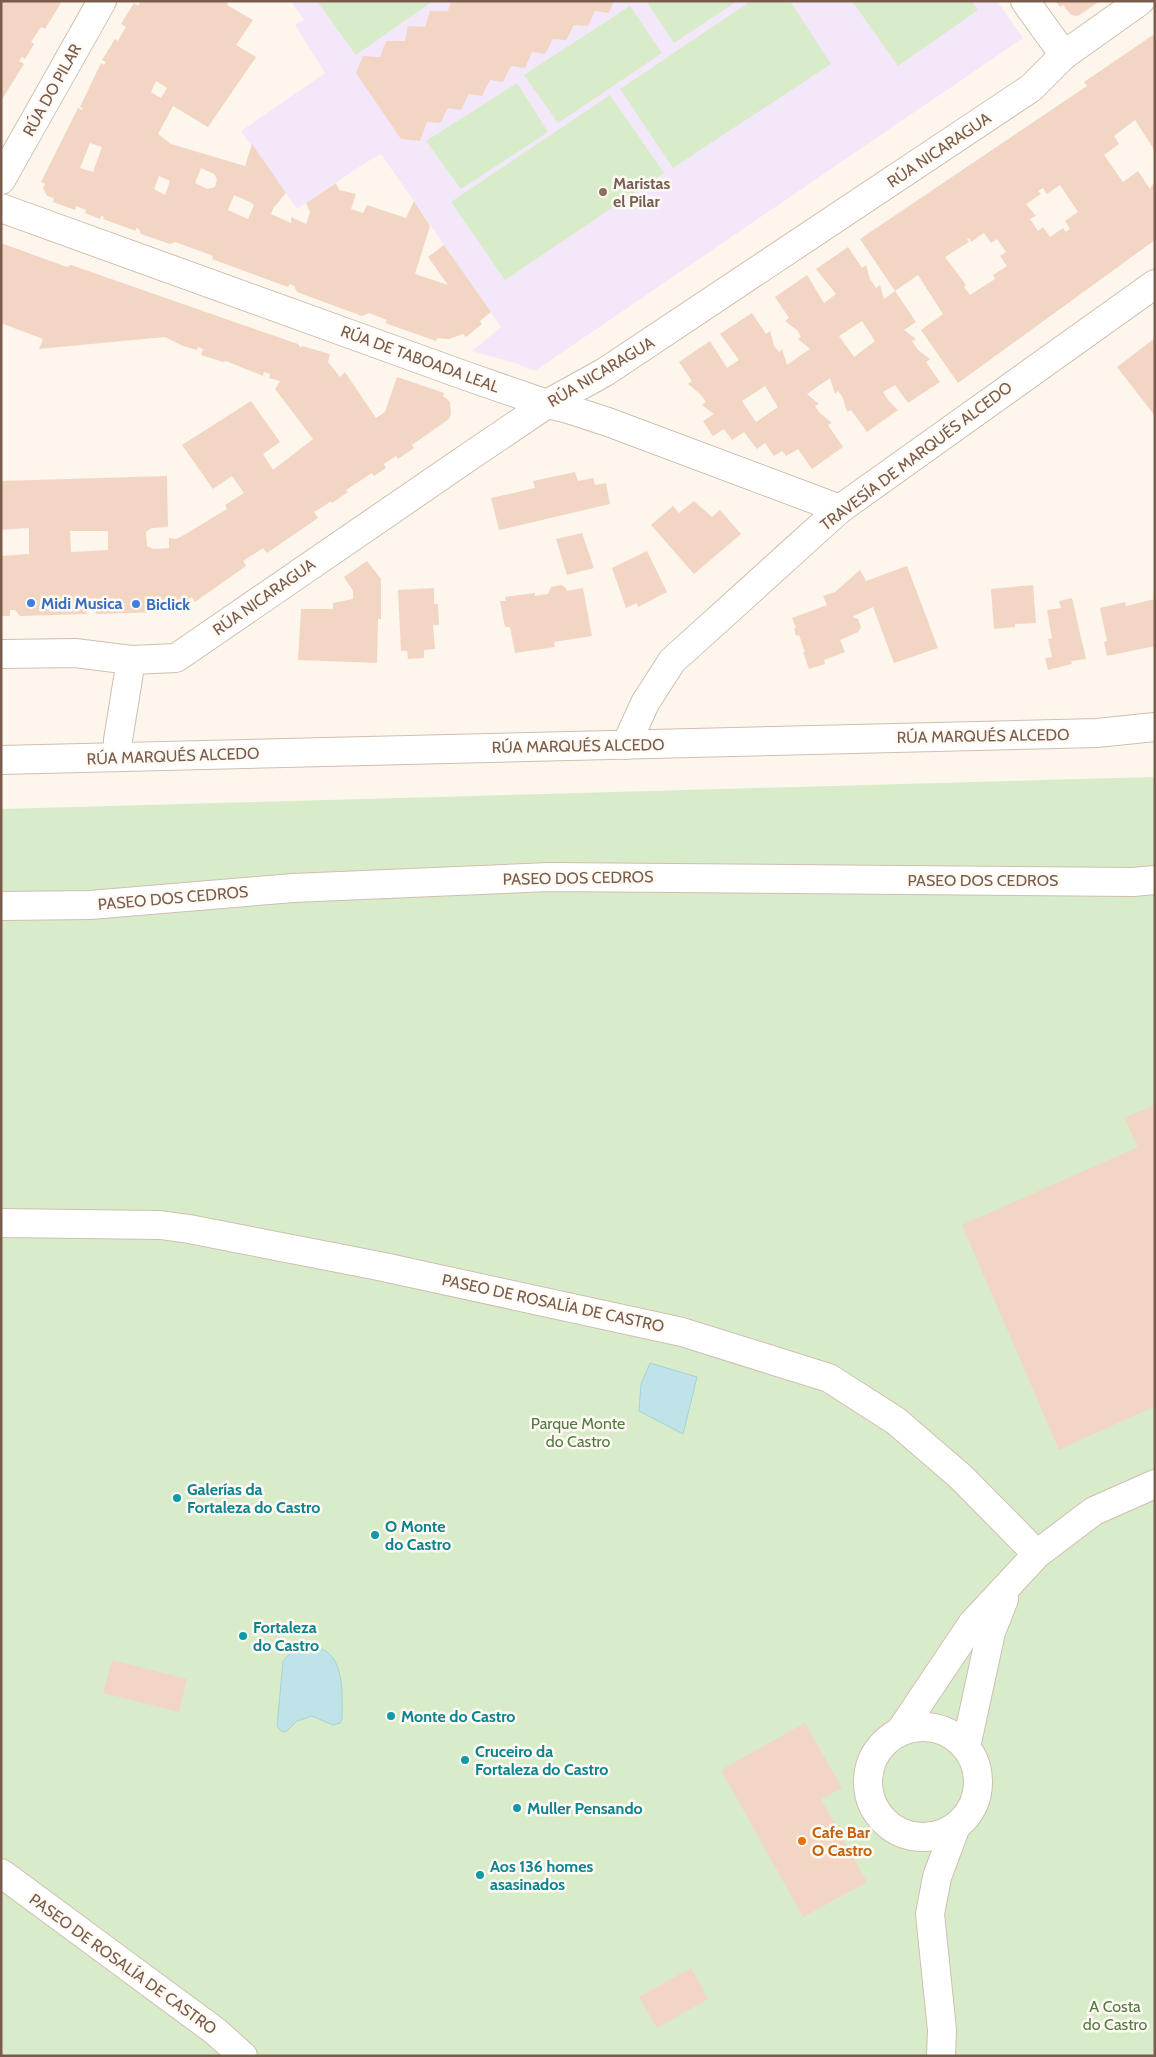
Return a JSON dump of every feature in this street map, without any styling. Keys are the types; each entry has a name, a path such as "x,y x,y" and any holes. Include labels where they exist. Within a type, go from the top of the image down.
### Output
{"street":[{"name":"RÚA DO PILAR","path":"1,180 102,1"},
{"path":"1025,1 1064,55"},
{"name":"RÚA NICARAGUA","path":"1,654 75,653 131,660 176,658 547,404 605,372 1031,88 1064,55 1140,1"},
{"name":"RÚA DE TABOADA LEAL","path":"1,208 547,404 608,422 840,509"},
{"name":"TRAVESÍA DE MARQUÉS ALCEDO","path":"626,745 646,703 672,661 840,509 1155,284"},
{"path":"118,757 118,740 131,660"},
{"name":"RÚA MARQUÉS ALCEDO","path":"1,760 1097,733 1155,727"},
{"name":"PASEO DOS CEDROS","path":"1,906 90,905 293,888 549,876 1133,882 1155,880"},
{"name":"PASEO DE ROSALÍA DE CASTRO","path":"1,1223 160,1225 189,1229 379,1266 691,1334 829,1378 896,1421 961,1478 1037,1554"},
{"path":"901,1730 972,1624 1037,1554 1094,1512 1155,1484"},
{"path":"966,1747 991,1632 1011,1584"},
{"path":"941,2056 942,2030 930,1914 937,1877 955,1829 973,1805 978,1787 974,1759 966,1747 953,1735 936,1728 918,1726 901,1730 885,1741 875,1754 869,1769 867,1784 870,1800 877,1814 888,1826 902,1833 918,1837 934,1837 955,1829"},
{"name":"PASEO DE ROSALÍA DE CASTRO","path":"1,1872 9,1880 215,2031 244,2056"}],"shaded area":[{"name":"Maristas el Pilar","path":"291,1 997,1 1023,38 535,371 515,363 472,351 501,327 381,154 297,209 241,131 325,73 295,25 304,20"}],"green space":[{"path":"317,1 433,1 356,55"},
{"path":"646,1 737,1 674,43"},
{"path":"751,1 790,1 831,64 673,168 620,89"},
{"path":"852,1 971,1 978,10 898,66"},
{"path":"630,6 662,53 558,123 524,75"},
{"path":"517,83 548,132 461,189 426,141"},
{"path":"610,95 664,173 505,280 451,202"},
{"name":"Parque Monte do Castro","path":"1155,777 1155,2056 1,2056 1,809"}],"water":[{"path":"650,1363 697,1377 683,1434 639,1411 641,1384"},
{"path":"312,1647 323,1650 331,1656 336,1664 340,1674 342,1719 340,1723 333,1725 312,1716 297,1721 286,1732 281,1731 277,1726 283,1662 296,1651"}],"building":[{"path":"1,1 62,1 45,29 41,27 31,42 34,44 25,59 22,57 19,61 24,64 1,101"},
{"path":"141,1 229,1 227,5 253,20 236,45 256,57 208,127 173,106 158,134 171,144 245,166 252,144 286,193 274,207 271,214 291,223 291,217 306,224 310,212 306,203 336,183 339,190 356,194 351,209 363,213 367,205 406,218 414,201 430,226 415,274 448,285 428,257 444,245 491,312 480,321 482,324 466,337 463,334 449,339 437,338 436,341 385,323 387,320 369,313 362,316 297,292 294,286 290,284 288,287 212,259 213,256 211,255 175,242 170,244 141,234 139,229 136,228 136,231 103,219 104,217 101,216 100,219 85,213 86,210 76,206 75,210 53,202 54,198 47,196 43,188 45,184 41,182 78,108 82,110 83,108 80,107 101,63 104,65 106,62 102,60 115,39 118,41 126,27 121,24 134,3 138,6","holes":["156,81 167,88 161,98 151,92","90,143 102,147 93,172 80,168","201,168 214,174 217,179 215,187 207,189 195,183","159,176 170,181 165,195 154,189","234,195 254,205 248,219 228,210"]},
{"path":"451,1 614,1 609,13 595,11 588,26 574,25 566,40 553,39 545,54 532,52 525,68 511,66 503,82 490,80 482,96 469,94 461,110 448,108 440,123 427,122 420,141 401,139 356,73 363,56 380,57 386,41 405,41 408,26 425,27 430,11 448,11"},
{"path":"1056,1 1100,1 1078,16 1071,15 1063,5 1060,7"},
{"path":"1153,35 1155,38 1155,151 1135,120 1114,136 1119,144 1104,155 1123,182 1138,171 1150,189 1155,181 1155,240 958,383 921,330 943,314 918,275 895,291 860,239 1087,86 1084,82","holes":["1060,185 1078,212 1065,221 1070,229 1066,232 1063,228 1050,237 1043,227 1038,231 1030,219 1036,216 1026,204 1041,194 1038,191 1043,188 1047,194","984,233 991,243 997,239 1006,252 1000,256 1007,266 993,275 995,279 970,295 964,287 966,285 945,257 969,242 967,239 969,238 971,242"]},
{"path":"1,243 67,267 71,265 298,344 301,348 302,346 330,354 328,362 340,377 345,372 376,418 385,412 397,377 444,393 443,396 450,402 451,414 449,419 412,445 414,448 398,459 396,456 384,464 386,468 374,476 372,473 346,490 348,492 332,503 331,501 314,512 318,518 267,553 263,548 243,561 246,566 195,602 192,597 178,606 171,607 166,612 97,614 91,608 86,614 20,616 15,610 10,610 10,616 1,616 1,556 29,554 29,528 1,530 1,481 167,476 168,527 152,528 146,532 147,546 153,549 169,548 169,538 176,539 184,535 227,509 225,505 244,493 232,476 213,489 182,445 251,401 280,442 263,454 273,470 313,439 275,389 280,381 269,378 270,374 264,372 263,376 226,361 223,362 201,355 203,349 198,347 197,350 183,346 165,337 39,349 43,339 1,323","holes":["70,531 108,531 108,550 71,552"]},
{"path":"848,247 862,268 866,265 870,279 876,288 880,285 884,299 895,291 916,322 904,330 916,339 912,341 918,350 930,359 926,362 940,382 908,403 895,385 883,392 898,410 867,432 851,410 847,412 843,398 838,391 835,394 830,378 807,394 819,404 815,406 820,413 832,423 828,425 843,447 812,469 798,449 786,456 782,451 774,456 765,443 757,449 744,432 732,440 724,429 713,436 703,421 714,414 702,405 706,402 688,384 692,381 679,362 710,341 727,368 739,360 720,334 752,313 766,334 770,331 774,346 779,352 782,349 787,365 810,349 798,339 801,337 797,330 785,321 789,318 775,297 807,275 824,303 836,294 816,269","holes":["862,321 875,341 854,357 839,336","765,386 778,407 756,422 742,401"]},
{"path":"1155,338 1155,416 1117,367"},
{"path":"575,472 578,481 593,478 595,485 606,483 610,504 499,530 491,498 535,488 533,481"},
{"path":"694,501 712,517 720,510 741,534 694,574 651,525 673,506 679,513"},
{"path":"582,533 594,568 567,575 556,539"},
{"path":"647,551 667,592 638,607 637,603 626,608 612,568"},
{"path":"367,561 381,579 381,619 378,619 377,663 298,660 301,609 333,609 333,603 353,599 353,591 344,577"},
{"path":"907,566 938,648 894,663 873,607 852,617 858,619 861,627 858,632 840,640 845,652 824,660 825,664 809,669 799,635 796,636 794,628 796,628 792,618 827,605 823,596 835,592 860,570 866,581"},
{"path":"561,585 567,591 583,588 592,636 554,642 555,647 515,653 510,627 505,627 500,601 506,601 505,597 535,593 535,596 548,594 551,587"},
{"path":"1033,585 1036,623 1015,624 1015,627 994,629 991,589"},
{"path":"434,588 434,604 438,604 439,625 433,625 435,649 424,650 424,658 408,659 407,651 401,651 398,590"},
{"path":"1072,598 1086,659 1071,661 1072,664 1048,670 1045,658 1052,657 1048,639 1052,638 1047,610 1061,608 1059,601"},
{"path":"1155,599 1155,646 1107,656 1104,642 1107,641 1100,608 1125,602 1126,606"},
{"path":"1155,1105 1155,1406 1059,1450 962,1225 1138,1147 1124,1118"},
{"path":"112,1660 187,1679 179,1712 103,1693"},
{"name":"Cafe Bar O Castro","path":"805,1723 842,1788 821,1799 867,1882 803,1917 721,1770"},
{"path":"691,1968 708,1999 657,2028 639,1997"}],"place":[{"name":"Maristas el Pilar","path":"603,192"},
{"name":"Midi Musica","path":"31,603"},
{"name":"Biclick","path":"136,604"},
{"name":"Galerías da Fortaleza do Castro","path":"177,1498"},
{"name":"O Monte do Castro","path":"375,1535"},
{"name":"Fortaleza do Castro","path":"243,1636"},
{"name":"Monte do Castro","path":"391,1716"},
{"name":"Cruceiro da Fortaleza do Castro","path":"465,1760"},
{"name":"Muller Pensando","path":"517,1808"},
{"name":"Cafe Bar O Castro","path":"802,1841"},
{"name":"Aos 136 homes asasinados","path":"480,1875"}],"park label":[{"name":"A Costa do Castro","path":"1115,2015"}]}
